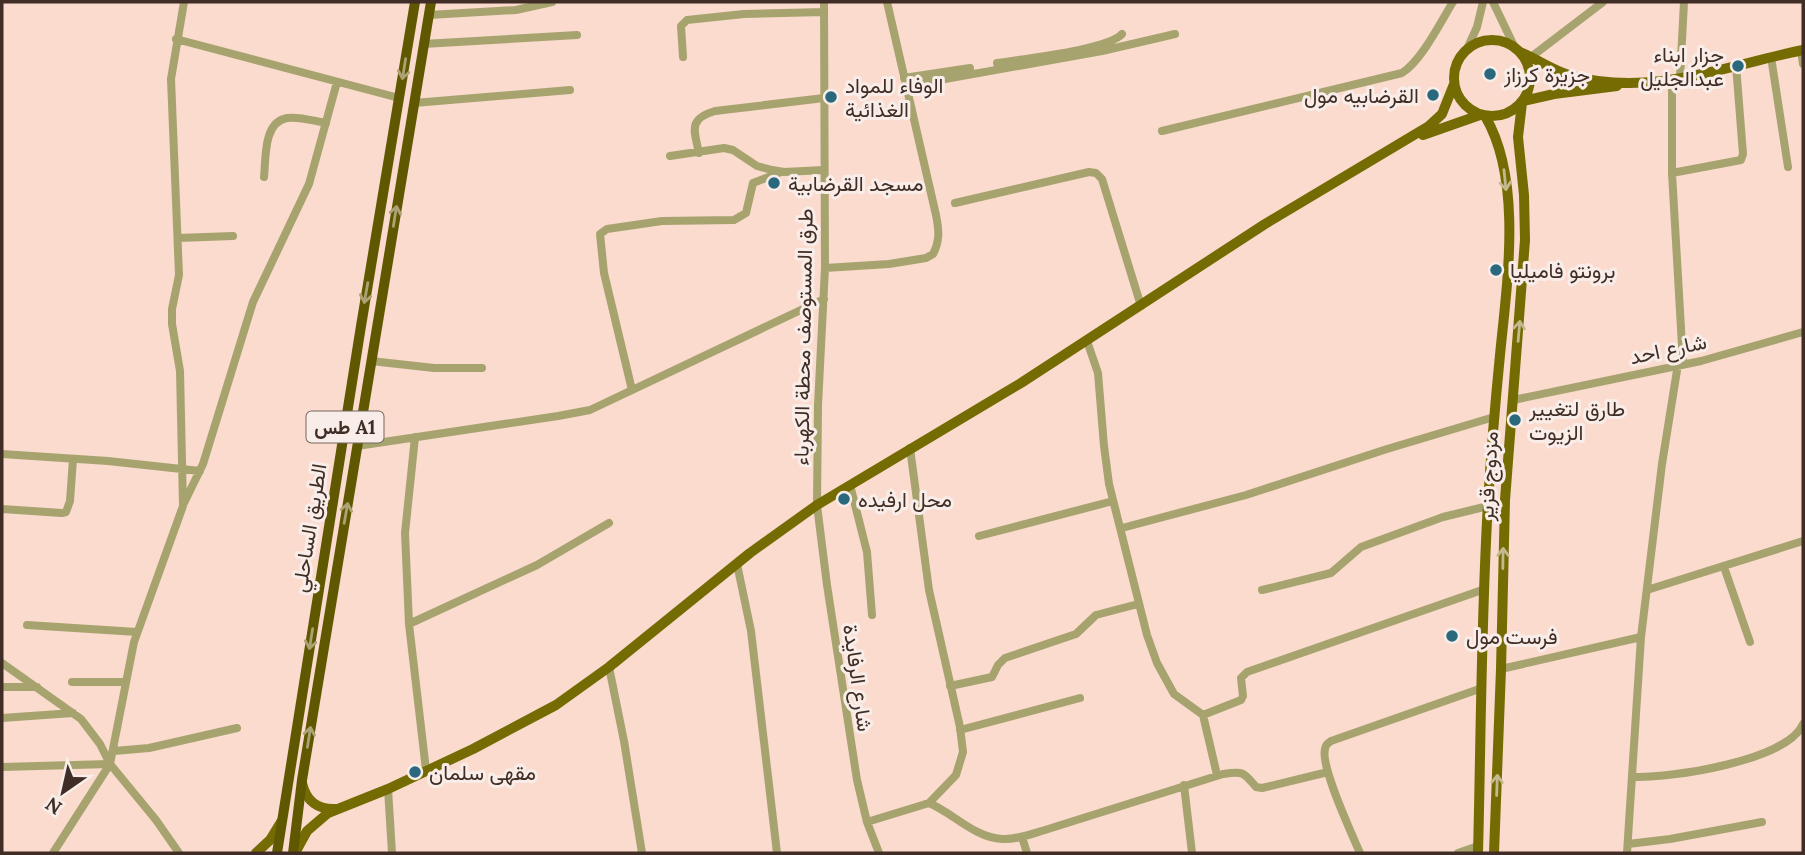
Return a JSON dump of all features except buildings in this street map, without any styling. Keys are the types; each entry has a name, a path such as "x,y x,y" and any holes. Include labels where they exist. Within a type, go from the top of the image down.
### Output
{"highway":[{"name":"الطريق الساحلي","path":"277,853 415,2"},
{"name":"الطريق الساحلي","path":"294,853 302,780 431,2"}],"main road":[{"path":"294,853 314,824 337,809 388,789 533,718 609,667 737,564 817,505 1012,389 1265,224 1438,118 1454,84 1456,66 1467,50 1487,40 1502,41 1558,71 1624,85"},
{"path":"1454,84 1465,105 1483,115 1493,117 1509,113 1523,102 1554,93 1676,79 1802,50"},
{"path":"1522,52 1530,76 1530,85 1523,102"},
{"name":"مزدوج قزير","path":"1494,853 1505,500 1525,240 1518,137 1523,102"},
{"path":"1396,146 1483,115"},
{"name":"مزدوج قزير","path":"1478,850 1488,506 1509,239 1502,153 1497,138 1483,115"},
{"path":"1492,441 1509,442"},
{"path":"302,780 307,796 315,804 325,809 337,809"},
{"path":"256,853 270,840 282,822"}],"street":[{"path":"183,506 180,371 173,339 172,309 179,275 171,79 184,2"},
{"path":"429,15 516,10 552,2"},
{"name":"طرق المستوصف محطة الكهرباء","path":"817,505 818,405 825,268 824,2"},
{"path":"825,268 915,260 933,254 937,247 939,234 936,215 905,82 890,2"},
{"path":"1162,131 1402,73 1417,59 1452,2"},
{"path":"1467,50 1483,2"},
{"path":"1493,2 1522,52 1603,2"},
{"path":"1684,2 1676,79 1672,173 1680,364 1662,464 1640,637 1628,848 1762,822"},
{"path":"682,57 681,26 687,20 744,14 824,12"},
{"path":"905,82 1092,47 1113,42 1122,34"},
{"path":"905,82 1102,51 1175,34"},
{"path":"423,44 578,35"},
{"path":"176,39 399,98"},
{"path":"1802,50 1803,64"},
{"path":"1771,57 1788,167"},
{"path":"1672,173 1741,160 1743,154 1736,65"},
{"path":"53,853 110,764 137,632 183,506 200,471 253,302 302,203 337,82"},
{"path":"414,103 570,90"},
{"path":"699,153 694,127 696,120 703,115 715,111 824,98"},
{"path":"264,177 270,130 279,121 289,117 326,123"},
{"path":"670,156 724,148 733,150 757,166 781,172 824,170"},
{"path":"632,390 604,273 600,234 607,229 662,221 734,220 746,213 753,183 781,172"},
{"path":"955,203 1089,172 1096,173 1102,179 1141,306"},
{"path":"178,238 233,236"},
{"path":"358,446 576,414 602,405 824,299"},
{"name":"شارع احد","path":"1513,400 1708,359 1803,332"},
{"path":"1087,341 1098,373 1104,446 1113,501 1122,528 1138,604 1153,654 1167,682 1183,702 1203,715 1217,775"},
{"path":"371,361 434,368 482,368"},
{"path":"1122,528 1246,495 1494,417"},
{"path":"415,437 405,533 409,624 426,771"},
{"path":"867,822 929,803 949,784 962,763 960,730 929,590 910,448"},
{"path":"2,454 200,471"},
{"path":"2,509 66,512 70,501 73,459"},
{"path":"850,485 867,552 872,615"},
{"path":"979,536 1113,501"},
{"name":"شارع الرفايدة","path":"817,505 850,742 867,822 879,853"},
{"path":"1262,590 1331,573 1361,547 1443,517 1488,506"},
{"path":"409,624 537,565 609,523"},
{"path":"1647,590 1803,541"},
{"path":"737,564 751,631 777,853"},
{"path":"1724,567 1750,642"},
{"path":"1203,715 1241,700 1241,678 1247,672 1485,589"},
{"path":"950,686 992,677 1005,658 1076,634 1096,615 1138,604"},
{"path":"27,625 137,632"},
{"path":"1501,669 1640,637"},
{"path":"2,663 81,719 100,744 110,764 179,853"},
{"path":"609,667 642,853"},
{"path":"72,682 126,682"},
{"path":"2,687 37,687"},
{"path":"1360,853 1328,772 1324,752 1326,745 1482,688"},
{"path":"960,730 1080,698"},
{"path":"2,718 73,713"},
{"path":"1634,778 1681,774 1732,763 1790,741 1803,724"},
{"path":"114,751 149,748 237,728"},
{"path":"2,767 110,764"},
{"path":"929,803 987,836 1001,839 1022,837 1217,775 1240,772 1249,776 1256,788 1262,788 1328,772"},
{"path":"1184,785 1192,853"},
{"path":"388,789 392,853"},
{"path":"1022,837 1027,853"},
{"path":"1458,853 1478,850"}],"place":[{"name":"جزار ابناء عبدالجليل","path":"1738,66"},
{"name":"جزيرة كرزاز","path":"1490,74"},
{"name":"القرضابيه مول","path":"1433,95"},
{"name":"الوفاء للمواد الغذائية","path":"831,97"},
{"name":"مسجد القرضابية","path":"774,183"},
{"name":"برونتو فاميليا","path":"1496,270"},
{"name":"طارق لتغيير الزيوت","path":"1515,420"},
{"name":"محل ارفيده","path":"844,499"},
{"name":"فرست مول","path":"1452,636"},
{"name":"مقهى سلمان","path":"415,772"}]}
